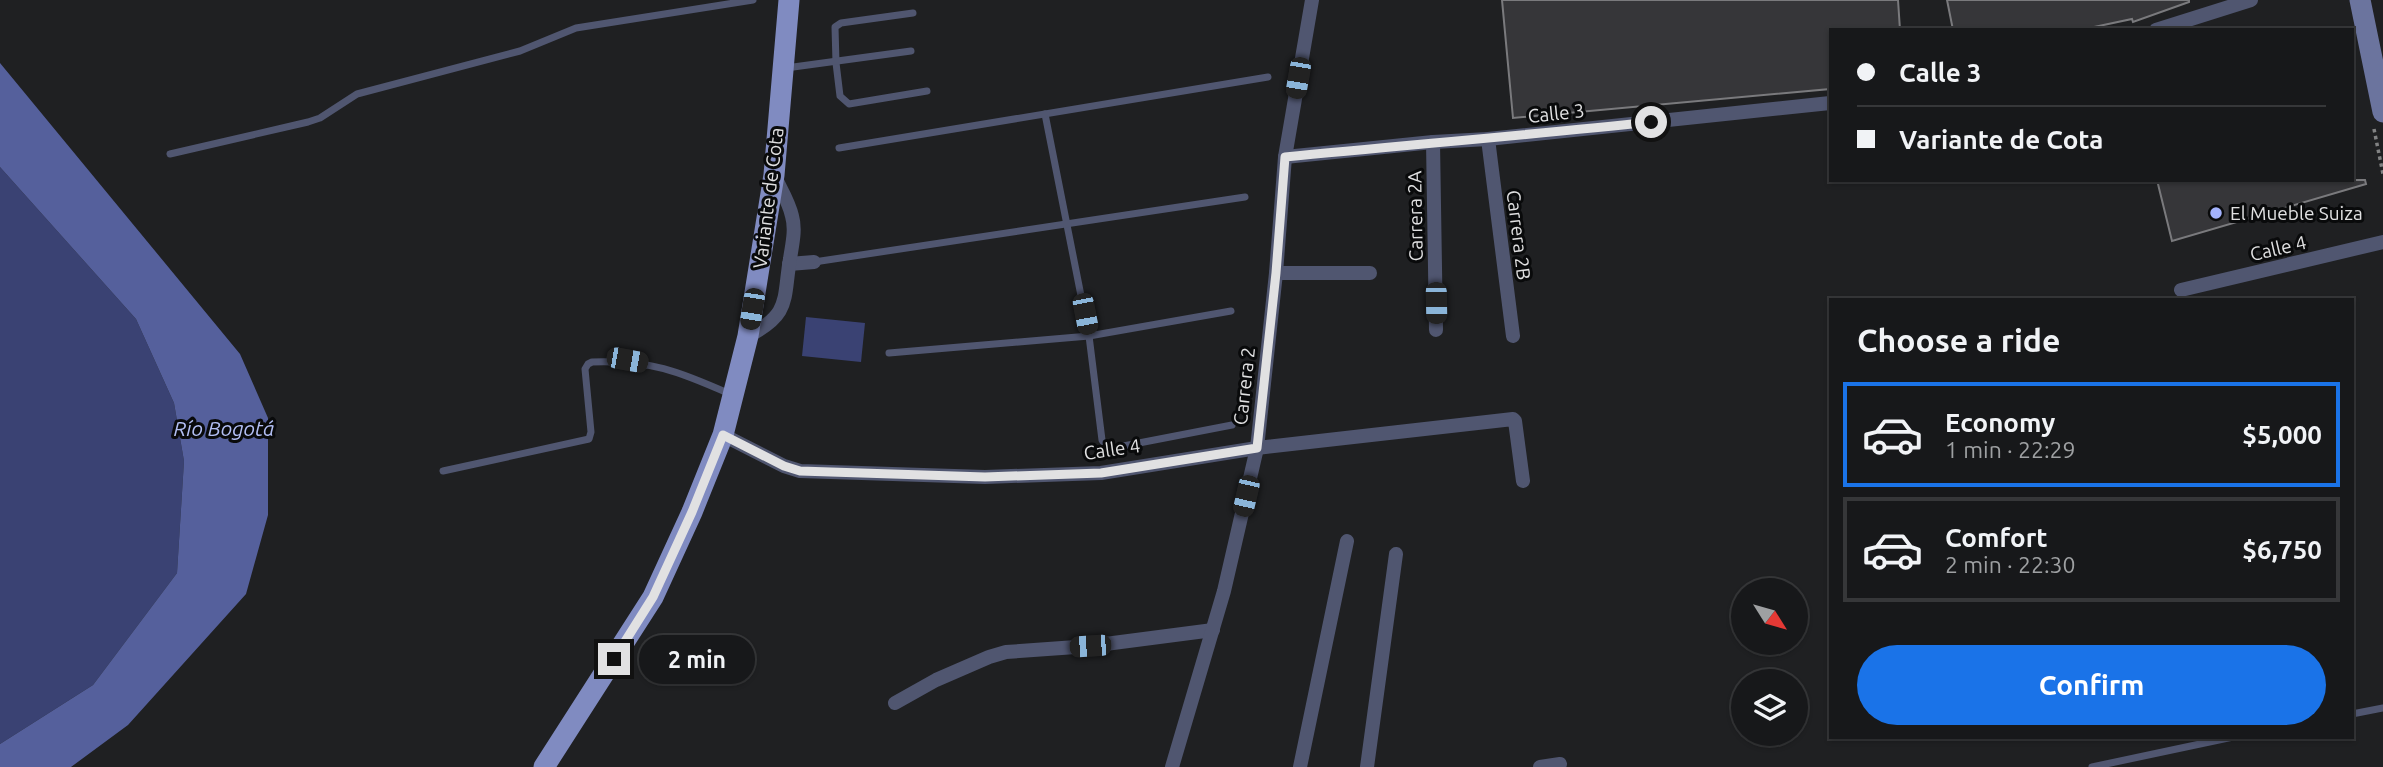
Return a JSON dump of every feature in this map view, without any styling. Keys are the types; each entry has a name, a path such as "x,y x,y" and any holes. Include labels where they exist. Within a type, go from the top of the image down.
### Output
{"main road":[{"name":"Variante de Cota","path":"544,767 653,597 723,435 748,336 774,175 789,0"},
{"path":"2360,0 2383,112"}],"street":[{"name":"Carrera 2","path":"1172,767 1224,592 1257,448 1276,273 1285,157 1312,0"},
{"path":"2162,28 2251,0"},
{"name":"Calle 3","path":"1285,157 1488,139 1829,103"},
{"name":"Carrera 2B","path":"1488,139 1513,336"},
{"name":"Carrera 2A","path":"1433,142 1436,330"},
{"path":"748,336 768,325 781,308 787,293 794,234 793,217 774,175"},
{"name":"Calle 4","path":"2181,289 2383,242"},
{"path":"789,264 814,262"},
{"path":"1276,273 1370,273"},
{"name":"Calle 4","path":"723,435 784,466 800,471 985,477 1101,473 1257,448 1513,419 1523,481"},
{"path":"1300,767 1347,541"},
{"path":"1367,767 1396,554"},
{"path":"895,703 936,680 1006,652 1090,646 1213,630"},
{"path":"1540,767 1560,764"}],"lane":[{"path":"170,154 308,122 320,118 357,94 520,51 576,27 753,0"},
{"path":"913,13 841,23 835,27 840,96 849,104 927,91"},
{"path":"782,69 911,51"},
{"path":"839,148 1268,77"},
{"path":"1045,114 1089,336 1102,440 1106,446 1113,448 1232,425"},
{"path":"814,262 1245,197"},
{"path":"889,353 1089,336 1231,311"},
{"path":"443,471 589,439 592,432 585,369 592,362 627,360 661,366 733,395"},
{"path":"2354,714 2383,708"},
{"path":"2092,767 2224,739"}],"shaded area":[{"path":"0,167 136,319 174,403 184,461 177,573 93,685 0,744"},
{"path":"806,317 865,323 861,362 802,356"}],"water":[{"name":"Río Bogotá","path":"0,63 240,354 268,418 268,515 246,594 128,725 71,767 0,767 0,744 93,685 177,573 184,461 174,403 136,319 0,167"}],"building":[{"path":"1502,0 1898,0 1900,28 1829,28 1829,89 1513,118"},
{"path":"1947,0 2189,0 2133,22 2132,19 2089,28 1953,28"},
{"name":"El Mueble Suiza","path":"2365,180 2366,184 2172,241 2157,182"}],"place":[{"name":"El Mueble Suiza","path":"2216,213"}],"route":[{"path":"614,659 653,597 723,435 784,466 800,471 985,477 1101,473 1257,448 1276,273 1285,157 1651,122"}]}
